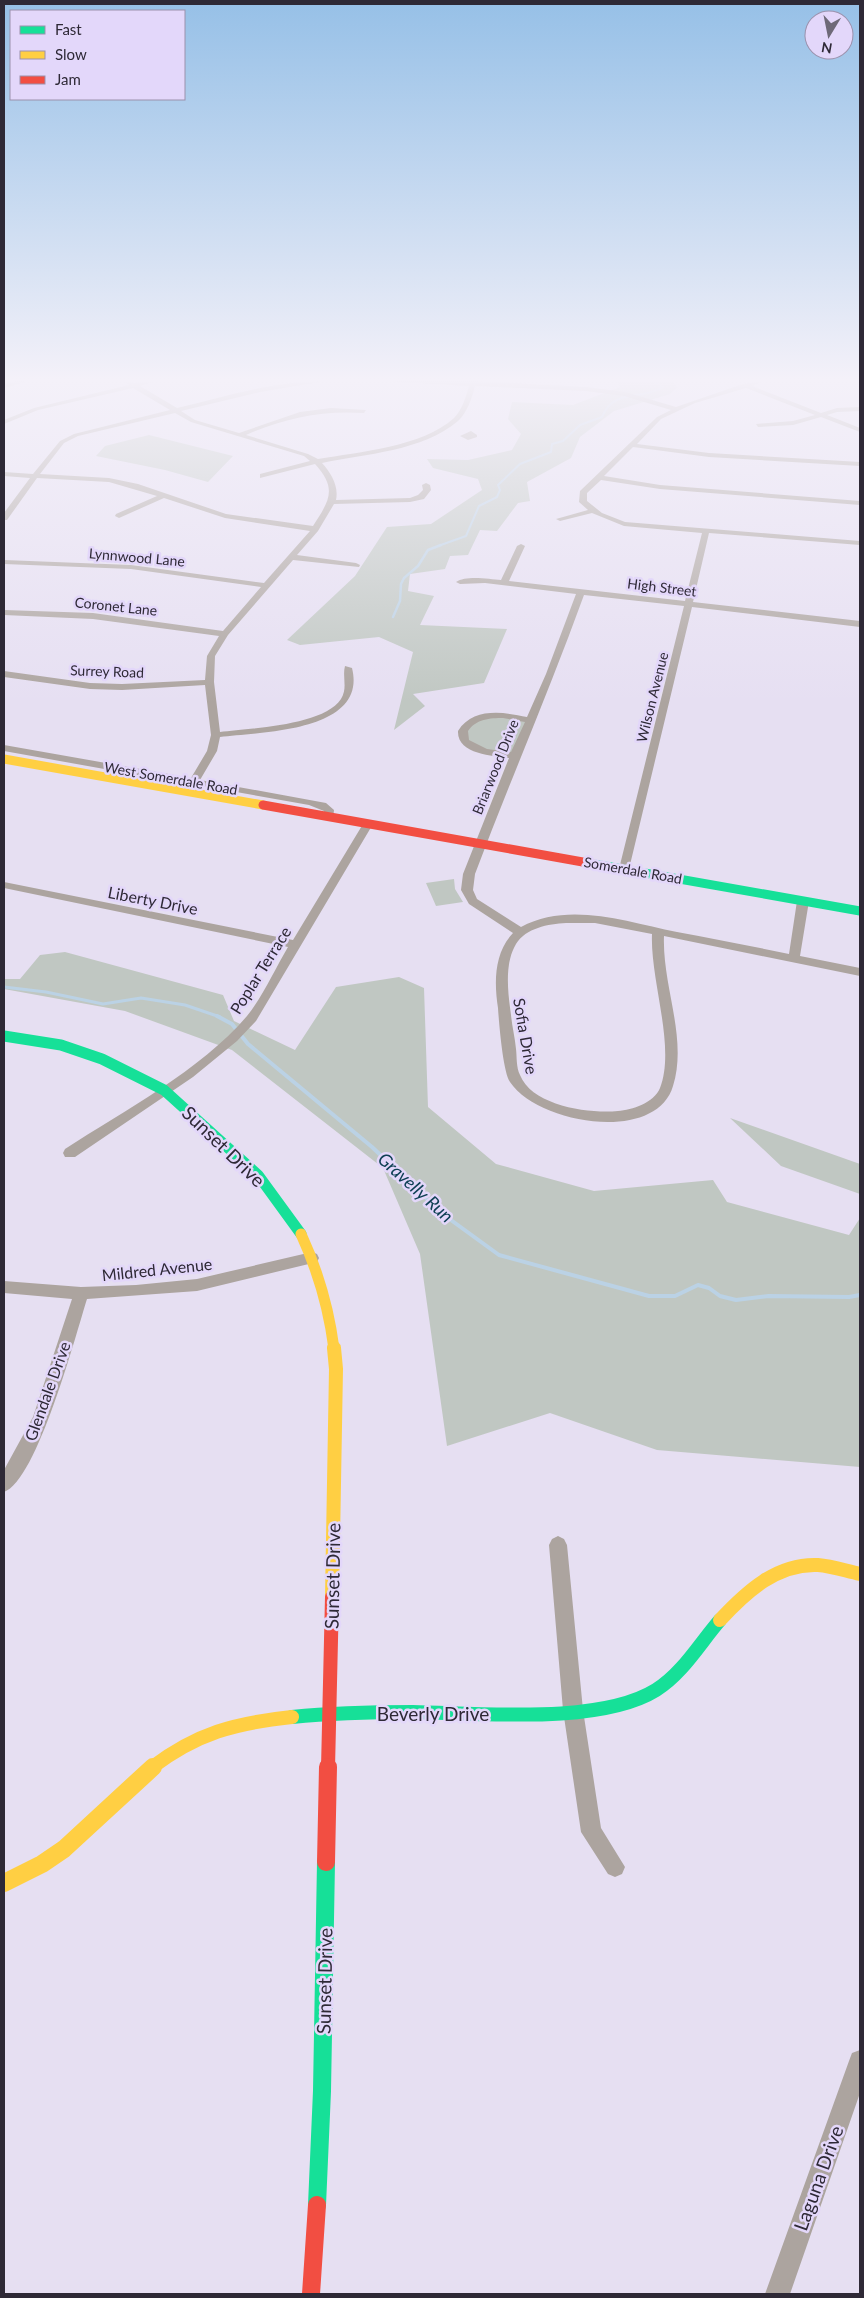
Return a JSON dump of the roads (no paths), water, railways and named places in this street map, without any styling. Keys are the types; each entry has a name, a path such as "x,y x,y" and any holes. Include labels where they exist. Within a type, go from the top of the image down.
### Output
{"street":[{"path":"4,518 25,488"},
{"path":"141,488 225,516 315,529"},
{"path":"191,787 212,751 216,735 209,682 211,656 225,634 315,529 332,502 334,492 333,488"},
{"path":"332,502 410,500 421,497 427,488"},
{"path":"589,488 582,496 583,502 591,511 624,524 860,543"},
{"path":"676,488 860,503"},
{"path":"118,516 163,496"},
{"path":"560,519 591,511"},
{"name":"Wilson Avenue","path":"624,869 706,531"},
{"path":"504,583 521,546"},
{"path":"292,557 356,565"},
{"name":"Lynnwood Lane","path":"4,562 131,567 268,586"},
{"name":"High Street","path":"460,582 485,580 860,624"},
{"name":"Briarwood Drive","path":"521,932 473,901 467,890 469,874 515,756 551,674 581,592"},
{"name":"Coronet Lane","path":"4,612 93,616 225,634"},
{"path":"216,735 262,729 324,716 339,707 348,696 352,683 348,668"},
{"name":"Surrey Road","path":"4,674 90,686 122,687 209,682"},
{"path":"515,756 479,750 463,740 462,734 464,729 472,720 486,716 507,716 530,720"},
{"name":"West Somerdale Road","path":"4,748 329,817 406,829"},
{"name":"West Somerdale Road","path":"4,759 191,787"},
{"name":"Poplar Terrace","path":"70,1153 164,1090 234,1038 252,1018 368,824"},
{"name":"Somerdale Road","path":"406,829 860,911"},
{"name":"Liberty Drive","path":"4,886 296,945"},
{"path":"794,957 803,901"},
{"path":"521,932 549,921 569,918 595,919 794,957 860,972"},
{"name":"Sofia Drive","path":"521,932 510,945 504,962 502,992 514,1079 530,1097 556,1110 606,1118 632,1114 656,1102 666,1091 670,1078 671,1052 656,946 658,932"},
{"name":"Sunset Drive","path":"4,1036 62,1045 102,1059 164,1090 223,1140 258,1175 296,1225 312,1258 330,1317 336,1369 322,2091 311,2294"},
{"name":"Mildred Avenue","path":"4,1287 81,1293 136,1291 197,1285 312,1258"},
{"name":"Glendale Drive","path":"4,1484 29,1444 52,1384 81,1293"},
{"path":"558,1545 573,1710 591,1832 615,1867"},
{"name":"Beverly Drive","path":"4,1883 61,1852 120,1800 157,1763 192,1740 232,1726 329,1713 541,1713 610,1707 650,1694 666,1682 721,1618 760,1581 791,1566 814,1565 860,1574"},
{"name":"Laguna Drive","path":"776,2294 860,2061"}],"waterway":[{"path":"438,546 466,536 479,506 497,497 499,488"},
{"path":"393,617 400,601 401,584 404,578 418,566 428,550 441,545"},
{"name":"Gravelly Run","path":"4,987 46,992 103,1004 141,998 185,1005 220,1017"},
{"name":"Gravelly Run","path":"217,1016 232,1024 248,1044 372,1147 444,1215 499,1255 649,1296 675,1296 698,1285 709,1288 720,1296 736,1300 769,1296 849,1297 860,1295"}]}
